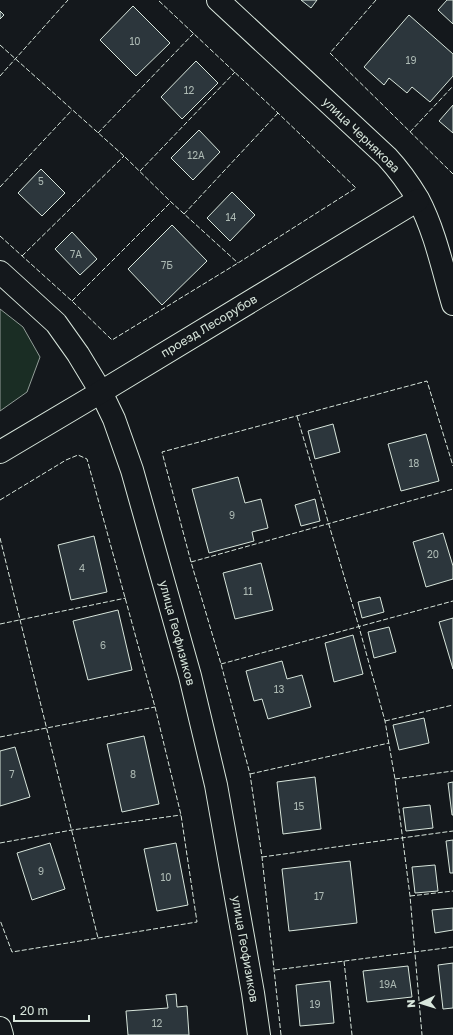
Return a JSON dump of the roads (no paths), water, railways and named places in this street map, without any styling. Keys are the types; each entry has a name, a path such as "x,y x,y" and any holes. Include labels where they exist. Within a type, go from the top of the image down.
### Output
{"street":[{"name":"улица Чернякова","path":"218,0 387,157 402,174 418,200 434,236 453,304"},
{"name":"проезд Лесорубов","path":"0,452 418,200"},
{"name":"улица Геофизиков","path":"0,272 56,323 78,354 101,392 114,419 132,470 192,683 216,785 253,993 259,1035"},
{"path":"0,1028 2,1035"}]}
